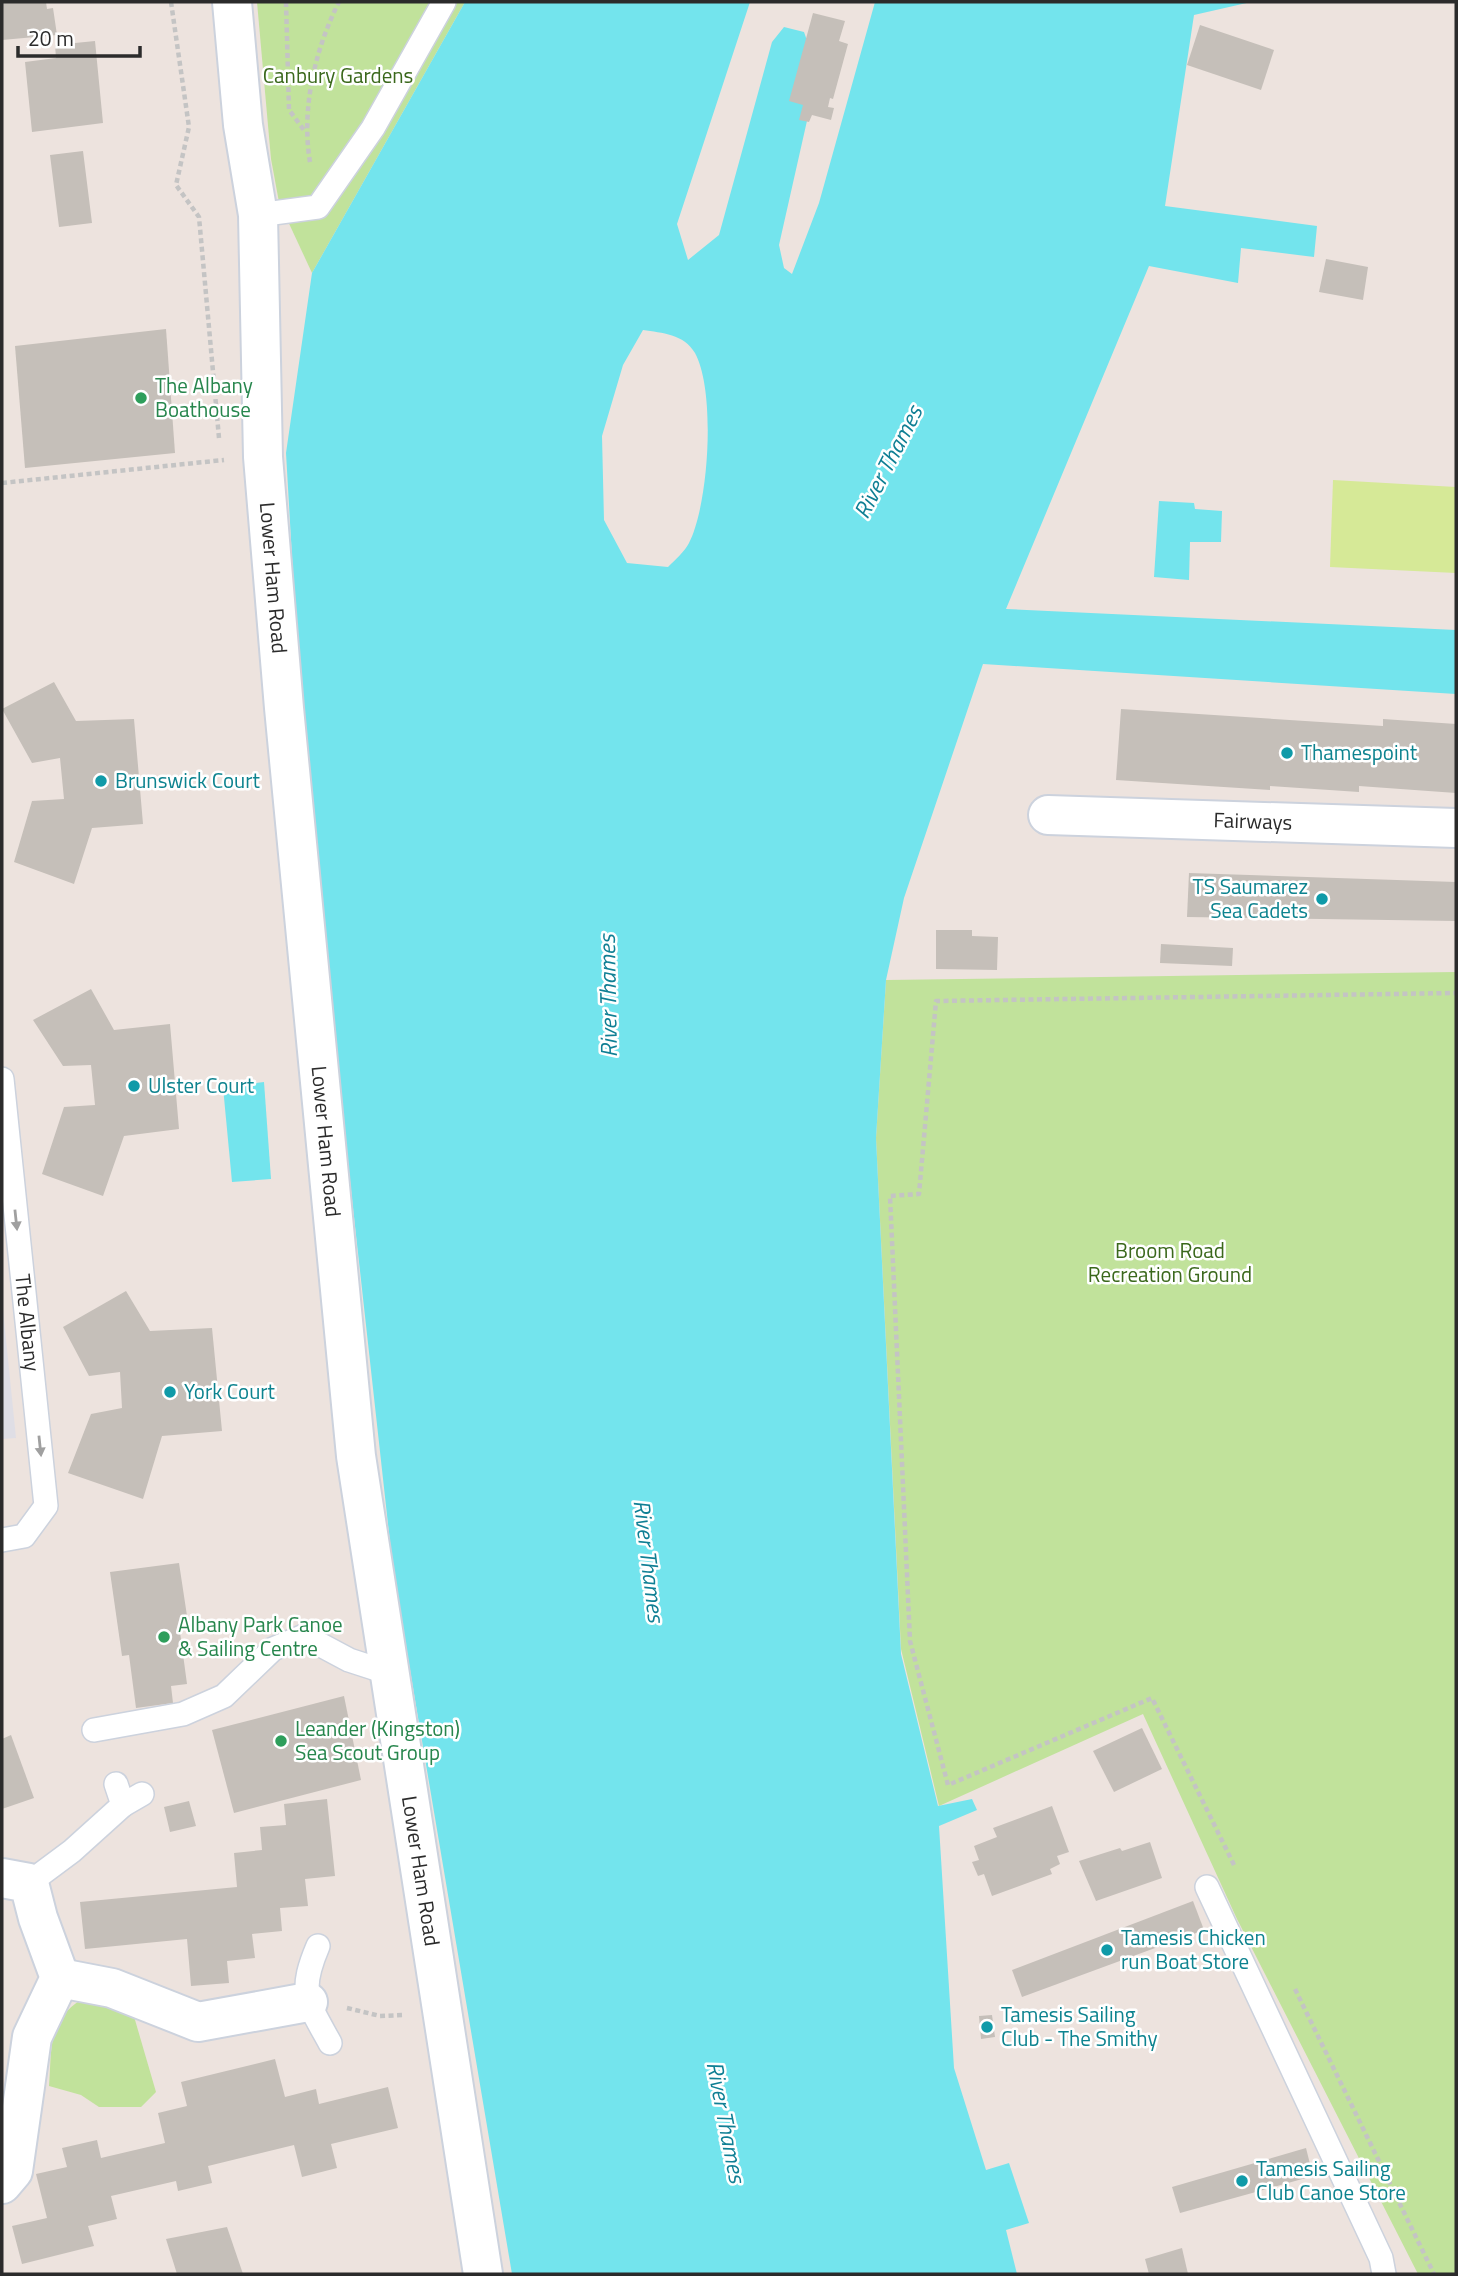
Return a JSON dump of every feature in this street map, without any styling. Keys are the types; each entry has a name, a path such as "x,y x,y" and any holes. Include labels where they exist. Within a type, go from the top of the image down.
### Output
{"street":[{"name":"Lower Ham Road","path":"232,2 243,125 258,215 263,457 284,708 356,1456 483,2274"},
{"name":"Fairways","path":"1048,815 1456,828"},
{"path":"2,2184 13,2171 32,2037 60,1978 38,1918 15,1881"},
{"path":"60,1978 112,1988 198,2022 308,2002"}],"lane":[{"path":"258,215 318,207 373,128 444,2"},
{"name":"The Albany","path":"2,1079 46,1506 24,1536 2,1540"},
{"path":"94,1730 183,1714 224,1696 273,1649 304,1636 349,1660 389,1673"},
{"path":"15,1881 72,1851 127,1794"},
{"path":"1207,1886 1381,2258 1384,2274"},
{"path":"318,1946 305,1975 308,2002 330,2043"}],"path":[{"path":"2,483 221,461 199,217 176,186 189,127 171,2"},
{"path":"286,2 289,110 304,131 326,28 339,2"},
{"path":"1238,1873 1152,1698 948,1784 910,1641 890,1196 919,1194 936,1001 1456,993"},
{"path":"1293,1986 1434,2274"},
{"path":"308,2002 380,2016 412,2013"}],"shaded area":[{"path":"2,1300 16,1438 2,1439"}],"green space":[{"name":"Canbury Gardens","path":"257,2 465,2 312,273 279,202 271,159"},
{"path":"1333,480 1456,487 1456,573 1330,567"},
{"name":"Broom Road Recreation Ground","path":"1456,972 1456,2274 1418,2274 1237,1919 1143,1714 939,1806 901,1649 876,1138 886,980"},
{"path":"82,1999 133,2013 156,2092 141,2107 99,2107 81,2095 49,2086 57,2026 71,2007"}],"water":[{"name":"River Thames","path":"465,2 750,2 677,224 688,260 719,235 772,42 784,27 804,32 818,72 779,245 784,268 792,274 819,203 875,2 1251,2 1194,15 1165,206 1317,226 1314,257 1241,248 1238,283 1149,266 1006,609 1456,630 1456,694 983,664 904,898 886,980 876,1138 901,1654 938,1806 972,1799 977,1810 939,1826 954,2068 986,2170 1009,2163 1029,2223 1006,2230 1017,2274 512,2274 393,1569 304,765 286,453 312,273","holes":["643,330 672,336 685,342 695,353 702,370 706,393 708,420 705,476 696,525 689,543 668,567 627,563 604,520 602,436 623,365"]},
{"path":"1159,501 1194,503 1195,509 1222,511 1221,542 1190,542 1189,580 1154,577"},
{"path":"264,1082 271,1179 232,1182 223,1087"}],"building":[{"path":"2,2 46,2 47,9 53,8 57,35 2,40"},
{"path":"813,13 845,21 839,41 848,44 833,99 830,98 828,107 834,108 831,120 812,115 809,122 799,120 803,105 789,101"},
{"path":"1200,25 1274,50 1261,90 1187,65"},
{"path":"95,41 103,123 32,132 25,62 56,58 55,45"},
{"path":"83,151 92,223 59,227 50,155"},
{"path":"1326,259 1368,267 1363,300 1319,292"},
{"path":"166,329 175,453 25,468 15,346"},
{"name":"Brunswick Court","path":"54,682 76,721 134,719 143,824 92,828 74,884 14,862 32,801 64,799 60,758 32,763 2,709"},
{"name":"Thamespoint","path":"1121,709 1383,726 1383,719 1456,724 1456,793 1359,786 1359,792 1270,786 1270,790 1116,780"},
{"name":"TS Saumarez Sea Cadets","path":"1189,873 1456,882 1456,921 1187,917"},
{"path":"936,930 972,930 972,936 998,937 997,970 936,969"},
{"path":"1161,944 1233,948 1232,966 1160,963"},
{"name":"Ulster Court","path":"91,989 114,1030 170,1024 179,1129 124,1136 103,1196 42,1174 64,1107 95,1105 91,1065 63,1066 33,1020"},
{"name":"York Court","path":"126,1291 150,1331 212,1328 222,1431 162,1436 143,1499 68,1473 91,1414 122,1408 120,1372 89,1376 63,1327"},
{"path":"179,1563 189,1629 180,1632 187,1684 171,1686 173,1703 136,1708 129,1655 122,1656 110,1572"},
{"path":"344,1696 361,1780 234,1813 212,1730"},
{"path":"1142,1728 1162,1769 1114,1792 1093,1751"},
{"path":"11,1735 34,1798 2,1809 2,1739"},
{"path":"327,1799 335,1876 305,1879 308,1906 280,1908 282,1931 252,1934 255,1958 227,1961 229,1983 191,1986 187,1939 85,1949 80,1902 237,1887 234,1853 262,1850 260,1827 286,1825 284,1804"},
{"path":"189,1801 196,1826 170,1832 164,1807"},
{"path":"1052,1806 1069,1852 1057,1856 1060,1864 1050,1869 1052,1874 992,1896 984,1874 978,1876 972,1862 979,1860 974,1846 997,1837 993,1828"},
{"path":"1150,1842 1162,1878 1096,1901 1079,1861"},
{"name":"Tamesis Chicken run Boat Store","path":"1193,1901 1204,1930 1022,1997 1012,1970"},
{"name":"Tamesis Sailing Club - The Smithy","path":"992,2015 995,2037 981,2039 979,2016"},
{"path":"275,2059 285,2097 316,2089 319,2104 388,2087 398,2128 331,2144 337,2168 302,2177 294,2145 208,2166 212,2183 178,2191 176,2181 111,2196 117,2219 88,2226 94,2246 22,2264 12,2226 47,2218 36,2174 67,2167 62,2148 97,2140 101,2158 165,2143 158,2113 187,2106 181,2082"},
{"name":"Tamesis Sailing Club Canoe Store","path":"1306,2148 1313,2176 1180,2213 1172,2187"},
{"path":"227,2227 243,2274 177,2274 166,2239"},
{"path":"1182,2248 1188,2274 1149,2274 1145,2259"}],"place":[{"name":"The Albany Boathouse","path":"141,398"},
{"name":"Thamespoint","path":"1287,753"},
{"name":"Brunswick Court","path":"101,781"},
{"name":"TS Saumarez Sea Cadets","path":"1322,899"},
{"name":"Ulster Court","path":"134,1086"},
{"name":"York Court","path":"170,1392"},
{"name":"Albany Park Canoe & Sailing Centre","path":"164,1637"},
{"name":"Leander (Kingston) Sea Scout Group","path":"281,1741"},
{"name":"Tamesis Chicken run Boat Store","path":"1107,1950"},
{"name":"Tamesis Sailing Club - The Smithy","path":"987,2027"},
{"name":"Tamesis Sailing Club Canoe Store","path":"1242,2181"}]}
